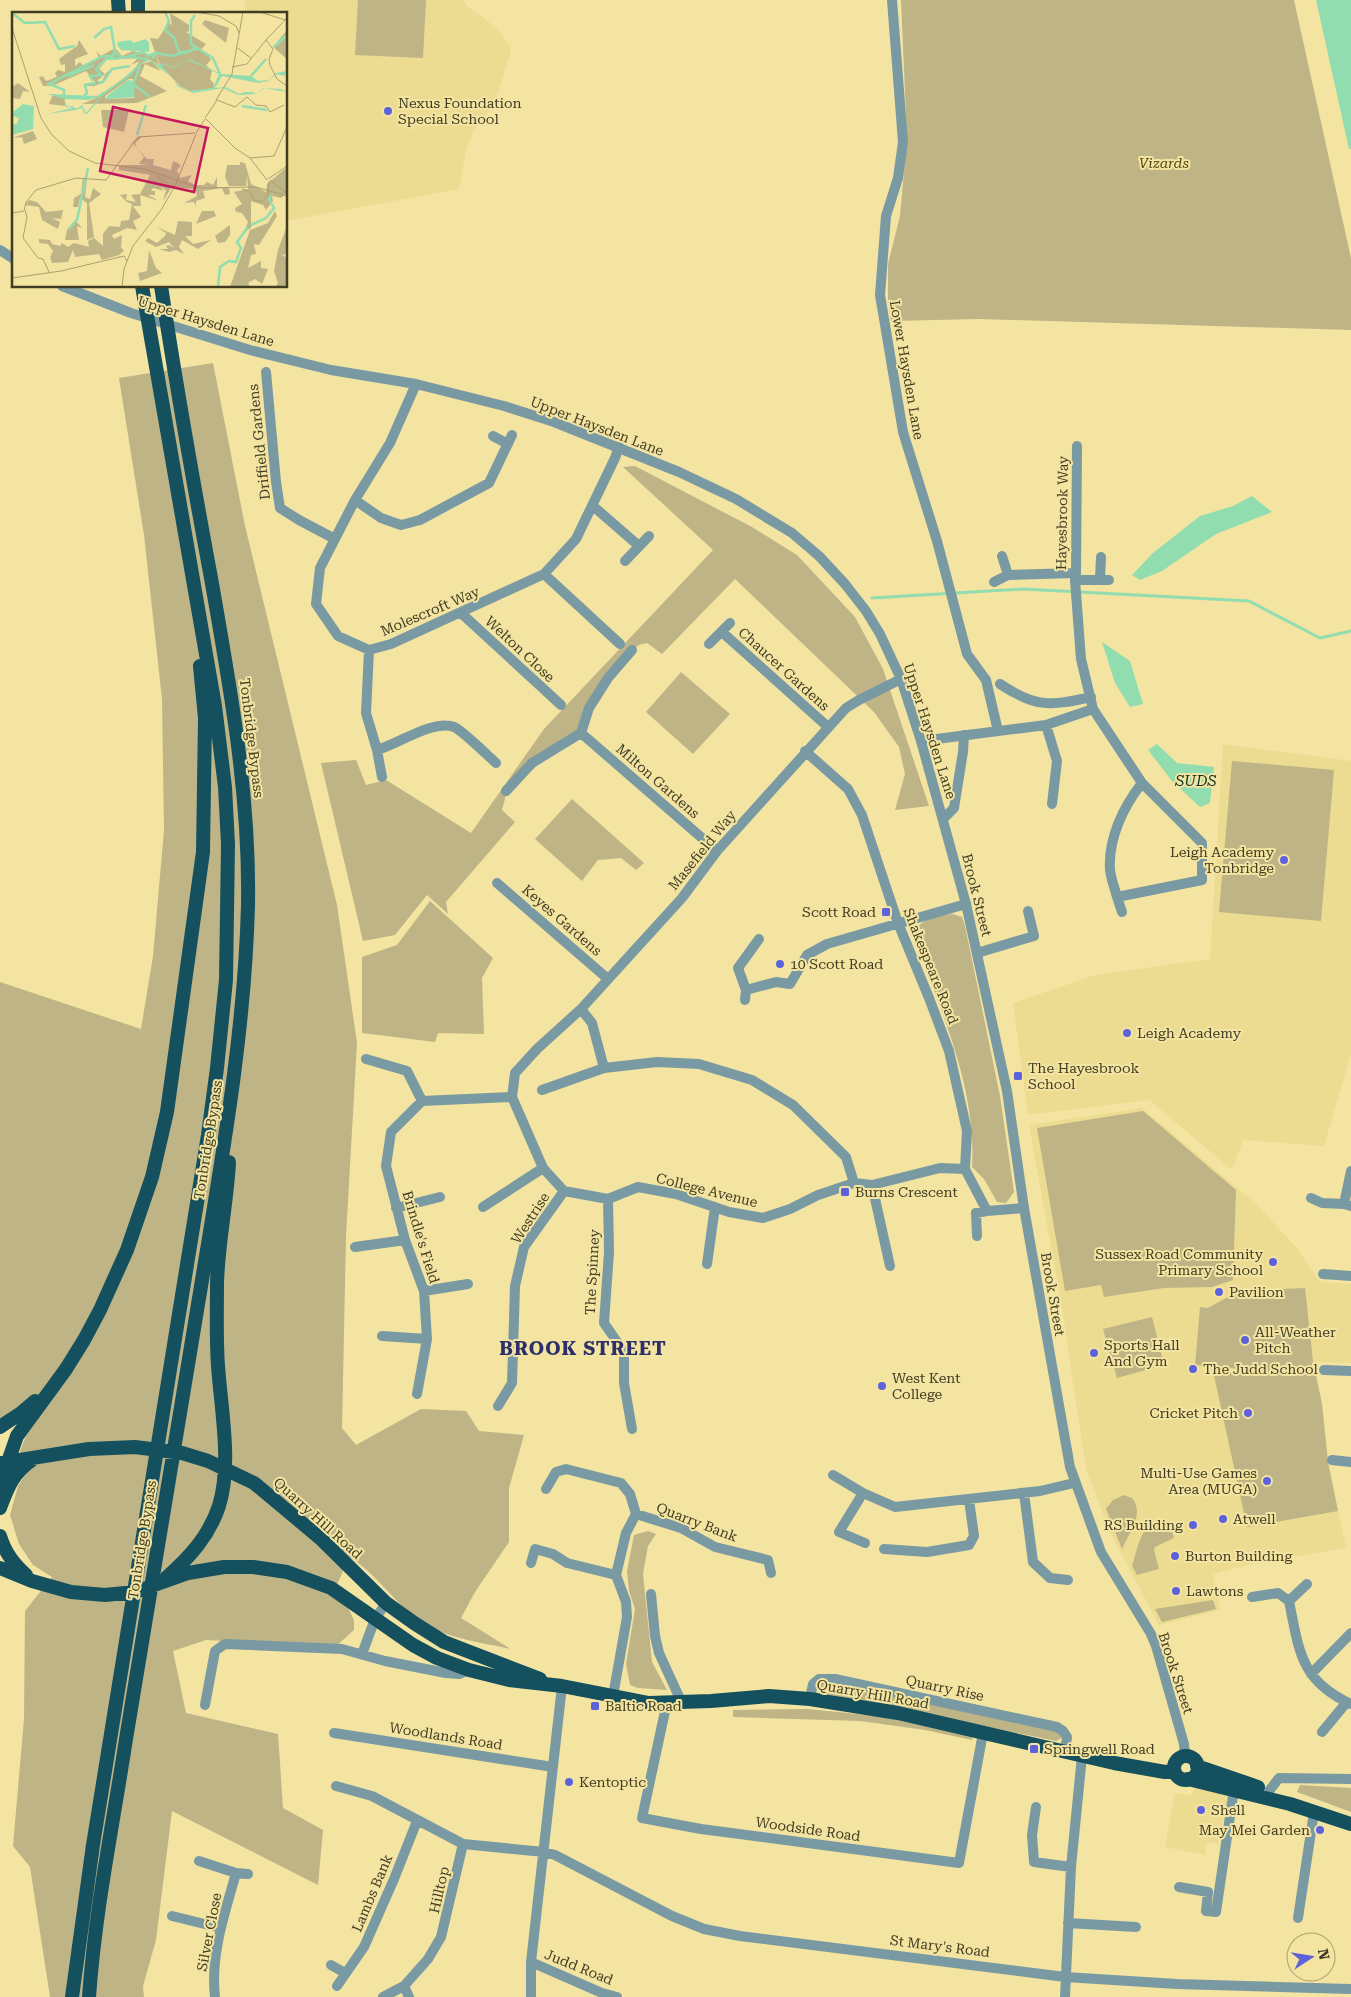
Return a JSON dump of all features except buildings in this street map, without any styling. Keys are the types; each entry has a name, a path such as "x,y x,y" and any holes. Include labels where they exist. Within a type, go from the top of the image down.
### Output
{"highway":[{"name":"Tonbridge Bypass","path":"72,1997 94,1835 208,1135 226,980 228,844 225,787 215,706 142,288"},
{"name":"Tonbridge Bypass","path":"89,1997 96,1935 144,1624 232,1097 244,987 248,903 247,848 242,780 233,703 186,442 161,288"},
{"path":"0,1495 4,1463 17,1436 84,1340 100,1310 127,1250 152,1178 166,1112 203,852 205,718 188,551"},
{"path":"186,1568 213,1523 224,1485 223,1427 218,1364 217,1281 228,1188 232,1097"},
{"path":"0,1427 21,1413 54,1384"},
{"name":"Quarry Hill Road","path":"4,1463 89,1449 135,1448 182,1454 208,1461 254,1483 320,1538 386,1602 414,1623 444,1642 562,1686"},
{"path":"0,1508 11,1482 20,1468 34,1459"},
{"path":"0,1536 3,1546 11,1559 32,1581"},
{"name":"Quarry Hill Road","path":"0,1568 32,1581 71,1592 119,1595 135,1592 162,1582 186,1568 253,1567 287,1572 331,1588 413,1645 437,1658 469,1670 509,1680 562,1686 649,1703 769,1696 810,1698 898,1714 1082,1756 1165,1772 1174,1771"},
{"path":"1290,1804 1269,1790 1197,1766 1192,1758 1185,1756 1176,1761 1174,1771 1179,1777 1290,1804 1351,1824"},
{"path":"1188,1779 1196,1773 1197,1766"}],"street":[{"name":"Lower Haysden Lane","path":"892,0 903,142 898,178 886,216 880,295 903,432 937,541 968,654 986,680 998,731"},
{"path":"0,250 12,259"},
{"name":"Upper Haysden Lane","path":"67,288 131,313 250,350 331,370 416,384 504,406 554,422 619,447 736,499 792,533 819,556 845,584 856,597 880,634 901,679 943,820"},
{"name":"Driffield Gardens","path":"266,372 280,508 298,520 335,539"},
{"name":"Molescroft Way","path":"416,384 390,443 355,500 320,568 316,604 338,636 369,650 391,644 461,614 544,574 576,538 619,447"},
{"path":"355,500 381,518 401,526 420,520 489,483 510,439 493,436"},
{"name":"Hayesbrook Way","path":"1077,446 1075,577 1080,659 1093,710"},
{"path":"592,506 639,546"},
{"path":"625,561 649,536"},
{"path":"1002,556 1008,574"},
{"name":"Hayesbrook Way","path":"1075,577 1105,580 1101,557"},
{"path":"544,574 620,644"},
{"path":"994,582 1008,574 1075,577"},
{"name":"Welton Close","path":"461,614 561,705"},
{"name":"Chaucer Gardens","path":"708,644 730,623"},
{"name":"Chaucer Gardens","path":"722,632 828,727"},
{"path":"369,650 366,713 377,750 382,777"},
{"path":"506,791 532,763 581,733 588,708 608,678 632,650"},
{"name":"Masefield Way","path":"581,1009 682,898 717,851 846,708 901,679"},
{"path":"1000,684 1018,696 1034,702 1060,704 1091,697"},
{"path":"920,741 1046,725 1093,710 1142,783 1202,843 1202,880 1117,897"},
{"path":"1046,725 1057,761 1052,804"},
{"path":"377,750 388,747 434,726 454,727 496,763"},
{"name":"Milton Gardens","path":"581,733 717,851"},
{"path":"943,820 954,808 964,736"},
{"name":"Shakespeare Road","path":"806,751 848,789 862,815 898,923 930,998 949,1051 967,1131 965,1169"},
{"path":"1122,912 1110,872 1111,844 1129,800 1142,783"},
{"name":"Brook Street","path":"943,820 966,904 1007,1091 1024,1208 1058,1407 1074,1483 1101,1552 1151,1634 1171,1697 1184,1744 1185,1756"},
{"name":"Keyes Gardens","path":"497,883 608,978"},
{"path":"759,939 738,968 745,995 776,982 790,984 807,955 828,944 966,904"},
{"path":"977,953 1034,936 1028,911"},
{"path":"604,1068 592,1023 581,1009 537,1048 515,1073 512,1097 543,1168 564,1191 608,1199"},
{"path":"366,1059 407,1071 422,1101 512,1097"},
{"path":"542,1090 604,1068 657,1062 699,1064 752,1080 793,1104 846,1157 854,1183 872,1186 940,1168 965,1169 987,1210"},
{"name":"Brindle's Field","path":"417,1394 427,1339 424,1291 404,1240 386,1166 391,1132 422,1101"},
{"path":"483,1207 543,1168"},
{"path":"1312,1198 1322,1203 1348,1205 1351,1171"},
{"name":"College Avenue","path":"608,1199 638,1187 676,1194 715,1207 763,1218 790,1209 818,1195 854,1183"},
{"path":"872,1186 890,1266"},
{"name":"Westrise","path":"498,1406 512,1383 515,1286 524,1247 564,1191"},
{"path":"396,1208 440,1197"},
{"name":"The Spinney","path":"608,1199 609,1252 604,1323 624,1352 624,1383 632,1429"},
{"path":"706,1264 715,1207"},
{"path":"977,1236 976,1214 987,1210 1024,1208"},
{"path":"355,1247 404,1240"},
{"path":"1323,1274 1351,1276"},
{"path":"424,1291 468,1284"},
{"path":"382,1336 427,1339"},
{"path":"1324,1370 1351,1371"},
{"path":"1332,1460 1351,1462"},
{"path":"546,1490 556,1472 566,1469 621,1483 630,1494 636,1514"},
{"path":"832,1475 863,1493 895,1507 1024,1493 1074,1483"},
{"path":"863,1493 839,1532 865,1543"},
{"path":"1024,1493 1033,1562 1050,1578 1068,1580"},
{"path":"884,1549 927,1552 969,1546 974,1536 969,1500"},
{"name":"Quarry Bank","path":"616,1574 626,1533 636,1514 681,1528 714,1547 771,1557 771,1573"},
{"path":"531,1563 535,1548 553,1554 567,1563 616,1574 626,1602 627,1617 613,1696"},
{"path":"1289,1601 1307,1584"},
{"path":"1252,1597 1278,1593 1289,1601 1299,1652 1305,1665 1322,1687 1349,1703 1322,1732"},
{"path":"651,1594 655,1636 674,1701"},
{"path":"362,1654 375,1619 386,1602"},
{"path":"1311,1674 1351,1633"},
{"name":"Quarry Hill Road","path":"205,1705 215,1651 225,1644 342,1649 385,1662 446,1673 459,1674 469,1670"},
{"name":"Quarry Rise","path":"810,1698 813,1684 819,1680 835,1679 1057,1727 1067,1737 1065,1752"},
{"path":"531,1997 531,1962 562,1686"},
{"name":"Woodside Road","path":"674,1701 642,1818 701,1829 959,1863 983,1733"},
{"name":"Woodlands Road","path":"334,1733 553,1767"},
{"path":"1064,1997 1071,1867 1082,1756"},
{"path":"1269,1790 1279,1778 1351,1780"},
{"path":"336,1786 372,1796 463,1844 544,1852"},
{"path":"1180,1887 1208,1892 1206,1911 1216,1912 1234,1789"},
{"path":"1036,1806 1032,1835 1034,1862 1071,1867"},
{"path":"1298,1918 1314,1812"},
{"name":"Lambs Bank","path":"337,1986 364,1947 417,1820"},
{"name":"Hilltop","path":"383,1997 404,1986 428,1959 441,1937 463,1844"},
{"name":"St Mary's Road","path":"544,1852 555,1855 672,1916 704,1930 1065,1977 1177,1984 1351,1989"},
{"path":"199,1861 236,1873 248,1874"},
{"name":"Silver Close","path":"215,1997 213,1975 221,1928 236,1873"},
{"path":"172,1916 221,1928"},
{"path":"1068,1923 1136,1927"},
{"name":"Judd Road","path":"531,1962 602,1993 617,1997"},
{"path":"331,1965 346,1973"},
{"path":"404,1986 409,1997"},
{"path":"1255,1997 1262,1987"}],"shaded area":[{"name":"Nexus Foundation Special School","path":"245,0 463,0 467,6 500,32 511,47 511,51 494,105 473,131 466,150 459,189 288,221 288,12 245,12"},
{"name":"Leigh Academy Tonbridge","path":"1223,744 1351,761 1351,1053 1324,1146 1243,1140 1232,1170 1149,1100 1028,1115 1013,1003 1095,975 1210,959"},
{"name":"The Judd School","path":"1142,1108 1255,1203 1296,1247 1320,1282 1351,1284 1351,1363 1314,1362 1322,1404 1328,1462 1346,1548 1256,1563 1213,1574 1220,1610 1159,1625 1110,1532 1086,1469 1062,1308 1029,1125"},
{"path":"1194,1788 1228,1795 1218,1844 1207,1842 1205,1855 1165,1847 1175,1793 1192,1796"}],"green space":[{"path":"358,0 426,0 423,58 355,55"},
{"name":"Vizards","path":"901,0 1294,0 1351,258 1351,330 979,319 891,321 888,299 888,264 900,216 907,139"},
{"path":"213,363 245,526 337,905 357,1043 346,1236 342,1428 356,1445 421,1409 466,1411 479,1431 524,1435 509,1488 509,1542 475,1592 461,1618 511,1649 462,1639 426,1625 408,1612 368,1571 349,1557 337,1585 354,1620 354,1630 335,1647 206,1640 173,1651 186,1713 278,1734 283,1808 323,1830 318,1885 172,1811 156,1940 143,1986 144,1997 50,1997 30,1867 13,1846 24,1719 25,1611 52,1577 33,1565 19,1544 10,1515 18,1486 26,1474 20,1451 26,1436 38,1419 24,1405 0,1423 0,982 141,1029 153,956 164,830 162,699 144,535 119,378"},
{"path":"635,466 752,527 797,555 855,617 883,669 929,806 895,810 905,774 899,747 874,712 735,579 662,654 647,643 639,645 632,650 589,708 576,732 507,791 502,810 515,822 446,902 448,914 427,895 395,935 363,941 321,763 356,760 366,785 386,780 471,833 544,729 713,550 623,467"},
{"path":"681,672 730,714 693,754 646,712"},
{"path":"1232,761 1334,770 1321,921 1219,912"},
{"path":"572,799 644,863 636,870 621,858 598,860 582,881 535,839"},
{"path":"430,901 493,958 482,978 484,1034 438,1033 435,1042 362,1033 362,957 397,945"},
{"path":"953,914 962,917 965,926 1000,1096 1014,1192 1006,1203 997,1202 984,1179 972,1167 972,1137 963,1078 955,1049 914,936 916,930 924,921"},
{"path":"1143,1111 1236,1190 1233,1280 1212,1287 1164,1288 1104,1297 1101,1285 1065,1291 1037,1128"},
{"path":"1305,1288 1313,1361 1322,1404 1328,1462 1338,1511 1247,1527 1213,1371 1251,1374 1252,1370 1195,1365 1200,1307 1208,1308 1239,1291"},
{"path":"1152,1317 1164,1365 1117,1378 1103,1329"},
{"path":"1124,1495 1132,1498 1137,1510 1135,1524 1122,1549 1106,1509 1113,1500"},
{"path":"1158,1522 1164,1525 1169,1522 1174,1538 1155,1547 1154,1550 1159,1569 1137,1575 1132,1566 1140,1540 1147,1528"},
{"path":"648,1531 656,1534 648,1546 643,1574 652,1662 667,1690 638,1688 630,1685 626,1664 635,1609 629,1591 627,1571 634,1535"},
{"path":"1213,1600 1216,1609 1162,1622 1155,1609"},
{"path":"822,1683 887,1694 1056,1730 1062,1738 1056,1741 820,1693 818,1686"},
{"path":"808,1709 887,1717 973,1736 972,1740 925,1730 860,1721 733,1717 733,1710"},
{"path":"1300,1785 1351,1788 1351,1812 1297,1792"}],"water":[{"path":"1316,0 1351,0 1351,149 1349,149"},
{"path":"1252,496 1272,512 1216,534 1162,571 1140,580 1132,575 1153,553 1200,516 1233,506"},
{"path":"1102,642 1130,661 1143,704 1130,707 1115,683"},
{"name":"SUDS","path":"1157,744 1177,763 1214,767 1210,803 1200,807 1172,781 1148,750"}],"waterway":[{"path":"872,598 1023,589 1249,601 1320,638 1351,631"}],"place":[{"name":"Nexus Foundation Special School","path":"388,111"},
{"name":"Leigh Academy Tonbridge","path":"1284,860"},
{"name":"Scott Road","path":"886,912"},
{"name":"10 Scott Road","path":"780,964"},
{"name":"Leigh Academy","path":"1127,1033"},
{"name":"The Hayesbrook School","path":"1018,1076"},
{"name":"Burns Crescent","path":"845,1192"},
{"name":"Sussex Road Community Primary School","path":"1273,1262"},
{"name":"Pavilion","path":"1219,1292"},
{"name":"All-Weather Pitch","path":"1245,1340"},
{"name":"Sports Hall And Gym","path":"1094,1353"},
{"name":"The Judd School","path":"1193,1369"},
{"name":"West Kent College","path":"882,1386"},
{"name":"Cricket Pitch","path":"1248,1413"},
{"name":"Multi-Use Games Area (MUGA)","path":"1267,1481"},
{"name":"Atwell","path":"1223,1519"},
{"name":"RS Building","path":"1193,1525"},
{"name":"Burton Building","path":"1175,1556"},
{"name":"Lawtons","path":"1176,1591"},
{"name":"Baltic Road","path":"595,1706"},
{"name":"Springwell Road","path":"1034,1749"},
{"name":"Kentoptic","path":"569,1782"},
{"name":"Shell","path":"1201,1810"},
{"name":"May Mei Garden","path":"1320,1830"}],"district":[{"name":"BROOK STREET","path":"583,1348"}]}
